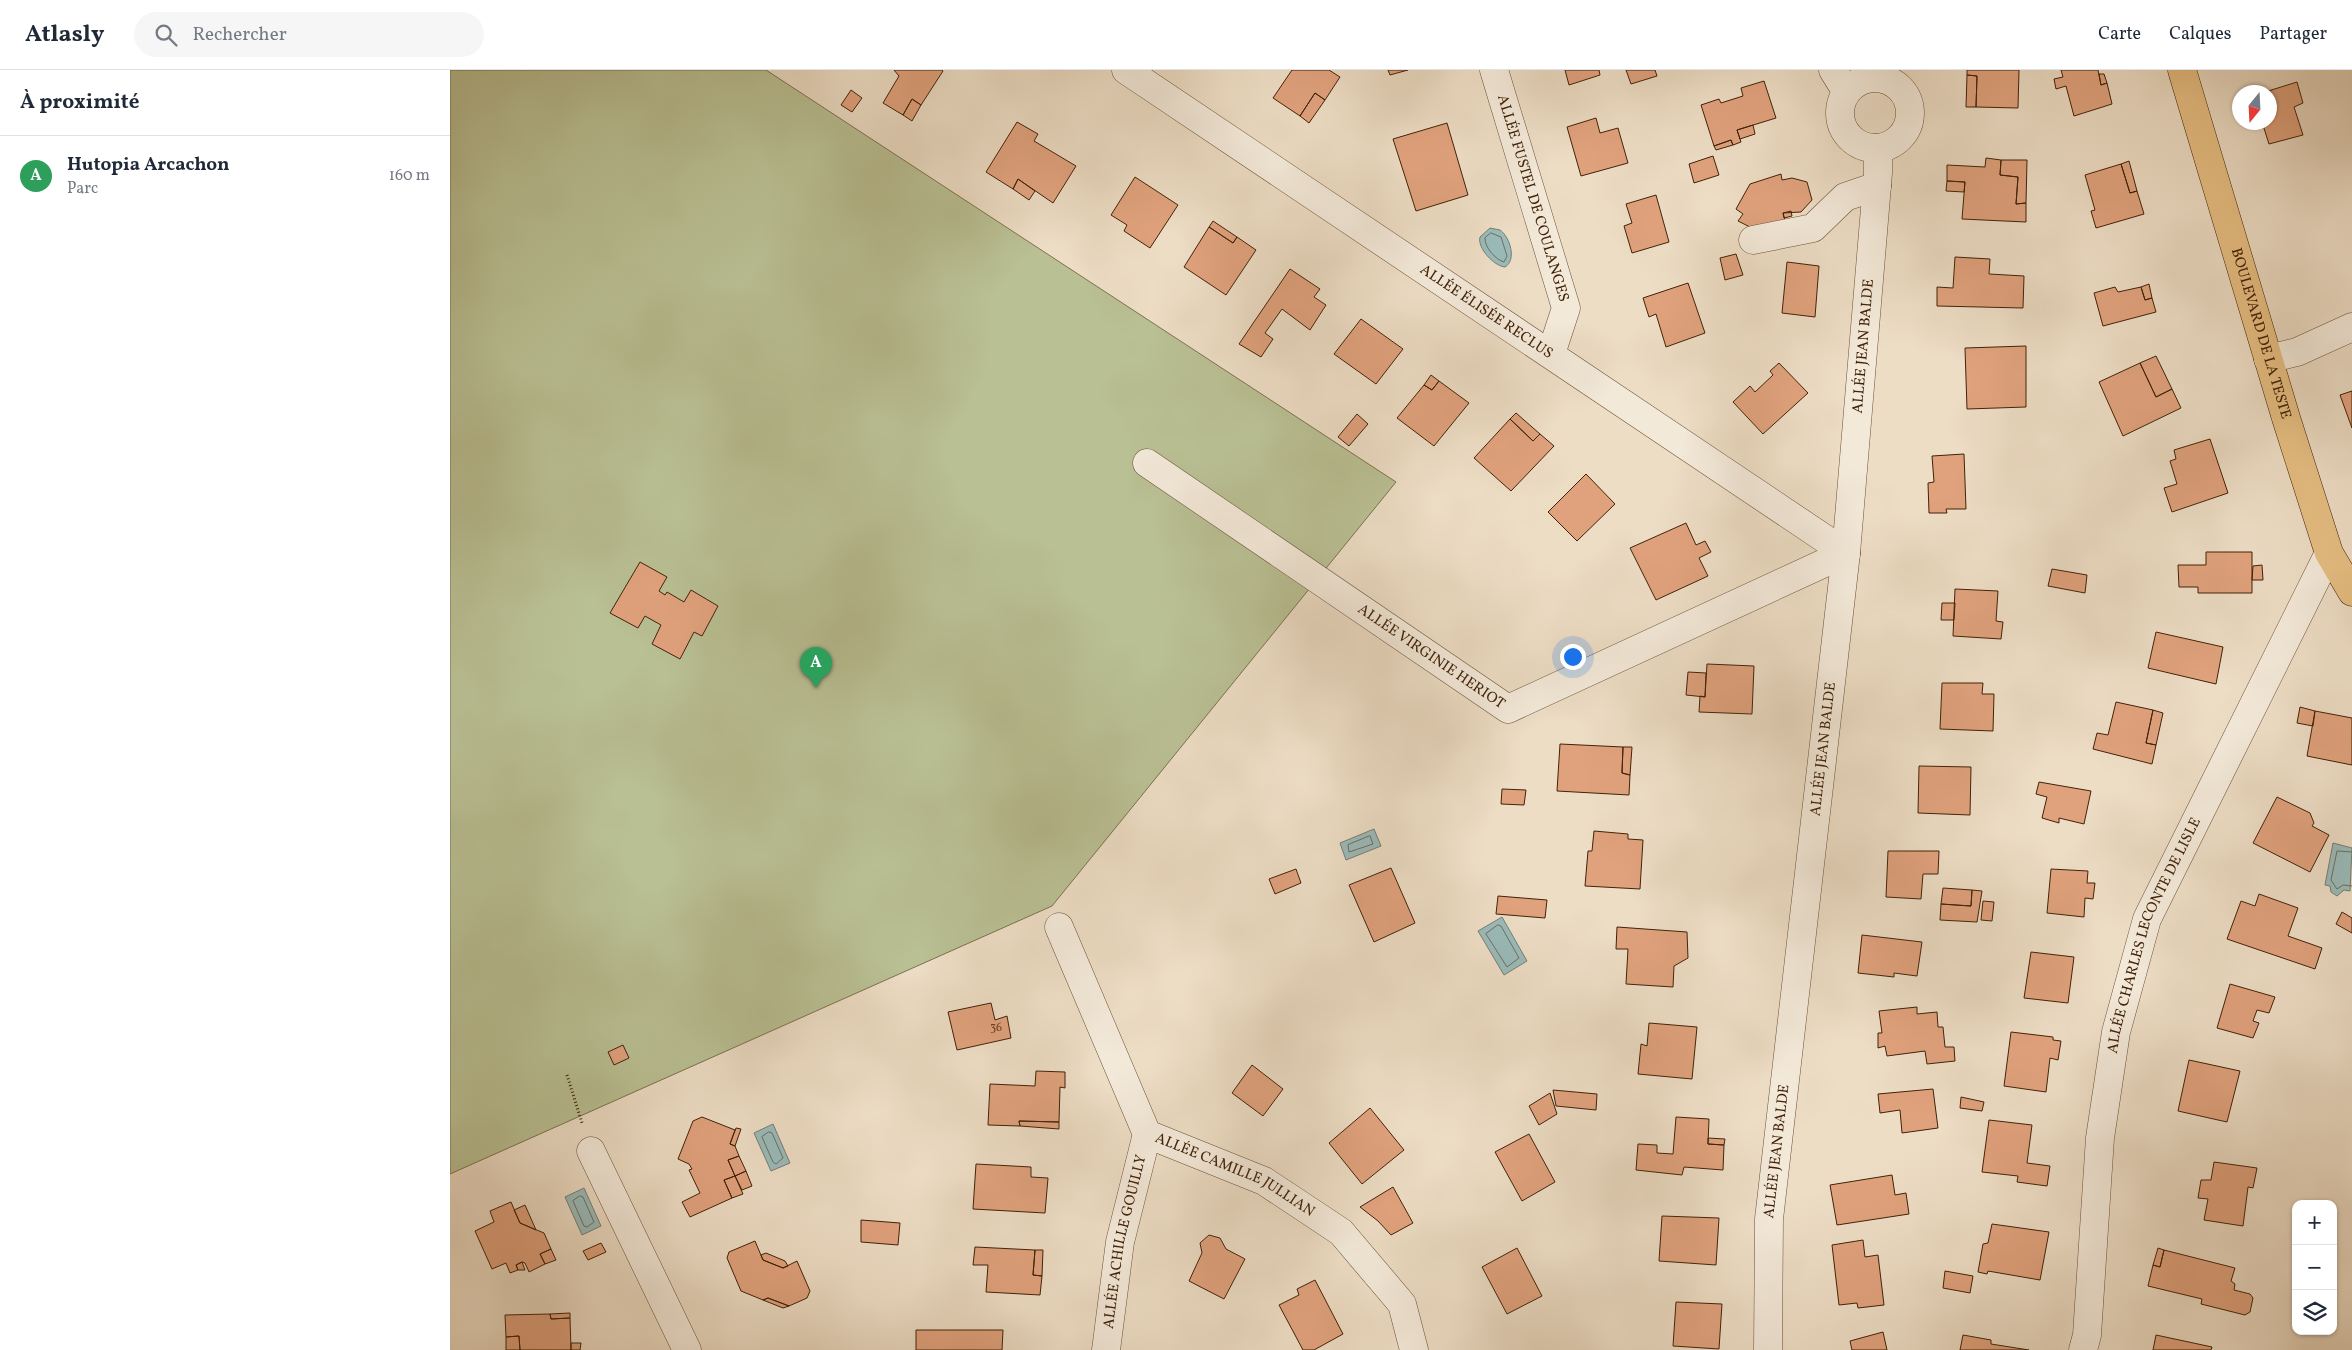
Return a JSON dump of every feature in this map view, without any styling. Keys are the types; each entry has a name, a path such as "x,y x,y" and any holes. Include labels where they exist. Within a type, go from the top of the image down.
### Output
{"main road":[{"name":"BOULEVARD DE LA TESTE","path":"2182,70 2268,359 2330,553 2352,592"}],"street":[{"name":"ALLÉE ÉLISÉE RECLUS","path":"1126,70 1846,553"},
{"name":"ALLÉE FUSTEL DE COULANGES","path":"1494,70 1566,308 1550,354"},
{"path":"1892,75 1908,99 1911,111 1909,123 1903,134 1894,143 1878,148 1858,144 1848,137 1842,126 1840,80 1856,82 1867,78 1892,75"},
{"name":"ALLÉE JEAN BALDE","path":"1768,1350 1769,1219 1846,553 1877,186 1878,148"},
{"path":"1753,240 1813,228 1845,197 1877,186"},
{"path":"2268,359 2297,352 2352,327"},
{"name":"ALLÉE VIRGINIE HERIOT","path":"1147,463 1508,709 1846,553"},
{"name":"ALLÉE CHARLES LECONTE DE LISLE","path":"2083,1350 2088,1335 2102,1128 2116,1032 2146,919 2330,553"},
{"name":"ALLÉE CAMILLE JULLIAN","path":"1059,927 1147,1134 1264,1181 1341,1232 1402,1304 1414,1350"},
{"name":"ALLÉE ACHILLE GOUILLY","path":"1106,1350 1120,1242 1147,1134"},
{"path":"591,1151 687,1350"}],"path":[{"path":"567,1075 591,1151"}],"green space":[{"path":"450,70 766,70 1396,482 1052,906 450,1174"}],"water":[{"path":"1490,228 1504,233 1511,248 1511,259 1505,267 1491,260 1481,246 1480,237"},
{"path":"1374,829 1381,846 1346,860 1340,843"},
{"path":"2333,843 2352,848 2350,891 2344,890 2337,896 2331,892 2330,886 2325,885"},
{"path":"1502,917 1527,961 1504,975 1478,931"},
{"path":"773,1124 790,1163 771,1171 754,1133"},
{"path":"584,1188 601,1226 582,1235 565,1197"}],"building":[{"path":"894,70 943,71 921,105 912,99 903,115 883,103 899,76"},
{"path":"1292,70 1329,70 1340,77 1325,100 1315,93 1300,116 1273,98"},
{"path":"1388,70 1408,70 1390,75"},
{"path":"1565,70 1599,70 1600,75 1569,85"},
{"path":"1626,70 1655,70 1657,76 1631,84"},
{"path":"1967,70 2019,70 2018,108 1976,107 1977,76 1967,75"},
{"path":"2061,70 2098,70 2101,85 2107,83 2112,104 2074,116 2066,86 2056,89 2054,79 2063,77"},
{"path":"2099,74 2104,74 2107,83 2101,85"},
{"path":"1967,75 1977,76 1976,107 1966,107"},
{"path":"1764,81 1776,118 1737,130 1741,142 1733,145 1731,140 1714,146 1701,105 1719,99 1721,103 1743,96 1741,88"},
{"path":"2297,82 2303,103 2294,107 2303,135 2269,144 2265,130 2277,130 2277,88"},
{"path":"851,90 862,98 852,112 841,105"},
{"path":"1315,93 1325,100 1309,123 1300,116"},
{"path":"912,99 921,105 912,121 903,115"},
{"path":"1596,118 1600,133 1618,128 1628,163 1581,176 1567,127"},
{"path":"1017,122 1038,134 1034,141 1076,166 1053,203 1018,179 1013,189 986,172"},
{"path":"1447,123 1468,195 1416,211 1393,139"},
{"path":"1753,125 1755,134 1740,139 1737,130"},
{"path":"1731,140 1733,145 1716,150 1714,146"},
{"path":"1713,156 1719,175 1694,183 1689,164"},
{"path":"1986,158 2001,160 2000,175 2018,177 2016,204 2026,203 2026,222 1962,219 1965,182 1947,181 1947,165 1985,167"},
{"path":"2001,160 2027,160 2026,203 2016,204 2018,177 2000,175"},
{"path":"2129,161 2137,191 2130,193 2121,164"},
{"path":"2121,164 2130,193 2137,191 2144,214 2096,228 2091,211 2095,210 2085,175"},
{"path":"1781,174 1782,180 1792,178 1807,182 1812,200 1801,212 1783,213 1785,220 1756,230 1738,221 1743,214 1736,209 1750,184"},
{"path":"1135,177 1178,205 1150,248 1124,231 1127,225 1111,215"},
{"path":"1018,179 1035,191 1029,200 1013,189"},
{"path":"1947,181 1965,182 1964,192 1946,191"},
{"path":"1656,195 1669,242 1632,253 1624,226 1632,223 1626,204"},
{"path":"1791,211 1792,216 1784,218 1783,213"},
{"path":"1213,221 1237,237 1233,243 1209,227"},
{"path":"1209,227 1233,243 1237,237 1256,250 1226,295 1184,267"},
{"path":"1736,254 1743,275 1725,280 1720,258"},
{"path":"1955,257 1990,259 1989,274 2024,276 2023,308 1937,306 1937,287 1953,288"},
{"path":"1787,262 1819,266 1815,317 1782,313"},
{"path":"1290,269 1320,289 1314,297 1326,305 1310,330 1282,309 1265,333 1273,339 1261,357 1239,344"},
{"path":"1688,283 1705,333 1666,347 1656,314 1649,317 1643,298"},
{"path":"2149,284 2152,298 2145,300 2141,287"},
{"path":"2115,287 2118,292 2141,287 2145,300 2152,298 2156,312 2103,326 2094,293"},
{"path":"1361,319 1403,349 1376,384 1334,354"},
{"path":"2026,346 2026,407 1967,409 1965,348"},
{"path":"2156,356 2172,389 2156,397 2140,363"},
{"path":"1779,363 1808,393 1763,434 1733,402 1750,386 1755,392 1773,375 1770,371"},
{"path":"2140,363 2156,397 2172,389 2181,408 2123,436 2099,382"},
{"path":"1431,375 1439,381 1432,390 1424,385"},
{"path":"1439,381 1469,403 1434,446 1397,418 1424,385 1432,390"},
{"path":"2352,391 2352,428 2340,395"},
{"path":"1516,413 1540,434 1533,441 1510,419"},
{"path":"1357,414 1368,424 1349,446 1338,437"},
{"path":"1510,419 1533,441 1540,434 1554,446 1511,491 1474,458"},
{"path":"2210,439 2228,493 2172,512 2164,488 2177,484 2170,461 2176,459 2174,450"},
{"path":"1964,454 1966,509 1946,509 1947,513 1929,513 1928,483 1934,482 1932,456"},
{"path":"1586,474 1615,504 1577,541 1548,512"},
{"path":"1686,523 1696,545 1705,541 1711,552 1699,558 1708,576 1656,600 1630,548"},
{"path":"2206,552 2252,552 2252,593 2198,593 2198,587 2179,587 2178,565 2206,565"},
{"path":"640,562 667,577 659,591 665,595 667,592 684,602 691,590 718,606 702,636 694,632 680,659 652,644 661,625 645,616 638,628 610,613"},
{"path":"2262,565 2263,580 2252,580 2253,566"},
{"path":"2052,569 2087,575 2085,593 2048,586"},
{"path":"1955,589 1998,591 1996,621 2003,622 2001,639 1953,636"},
{"path":"1942,603 1955,603 1954,620 1941,620"},
{"path":"2156,632 2223,647 2216,684 2148,668"},
{"path":"1707,664 1754,666 1752,714 1699,712 1700,696 1705,697"},
{"path":"1688,672 1706,673 1705,697 1686,695"},
{"path":"1942,683 1983,683 1982,694 1994,694 1993,731 1940,729"},
{"path":"2116,702 2153,710 2146,743 2156,745 2152,764 2093,749 2097,733 2108,735"},
{"path":"2300,707 2315,711 2313,726 2297,723"},
{"path":"2153,710 2163,713 2156,745 2146,743"},
{"path":"2315,711 2352,718 2352,765 2307,756"},
{"path":"1560,744 1623,747 1622,773 1630,775 1629,795 1557,791"},
{"path":"1623,747 1632,747 1630,775 1622,773"},
{"path":"1919,766 1971,767 1970,815 1918,813"},
{"path":"2039,782 2091,791 2084,824 2059,818 2059,823 2042,818 2047,797 2036,794"},
{"path":"1502,789 1526,790 1524,805 1501,804"},
{"path":"2277,797 2310,813 2314,823 2312,826 2329,835 2310,872 2253,843"},
{"path":"1594,831 1628,834 1628,839 1643,840 1640,889 1585,886 1588,851 1592,851"},
{"path":"1888,851 1939,851 1938,874 1923,874 1921,899 1886,897"},
{"path":"1391,868 1415,923 1374,942 1349,885"},
{"path":"1296,869 1301,883 1275,894 1269,879"},
{"path":"2051,869 2088,871 2087,883 2095,883 2093,899 2085,898 2084,917 2047,913"},
{"path":"1943,888 1972,890 1971,906 1941,904"},
{"path":"1972,890 1982,891 1977,922 1940,920 1941,904 1971,906"},
{"path":"2259,894 2298,908 2288,936 2322,948 2315,969 2227,939 2241,901 2255,906"},
{"path":"1498,896 1547,900 1545,918 1496,914"},
{"path":"1983,901 1994,902 1992,921 1981,920"},
{"path":"2342,912 2352,918 2352,933 2336,924"},
{"path":"1617,927 1687,932 1688,958 1674,966 1673,987 1626,984 1628,949 1616,949"},
{"path":"1862,935 1922,942 1917,976 1894,973 1894,977 1858,973"},
{"path":"2031,952 2074,957 2068,1003 2024,998"},
{"path":"2230,984 2275,997 2269,1013 2257,1010 2253,1021 2259,1023 2253,1038 2217,1028"},
{"path":"991,1003 995,1020 1007,1016 1011,1038 957,1050 948,1012"},
{"path":"1917,1007 1917,1014 1937,1012 1938,1027 1943,1027 1945,1047 1954,1047 1955,1061 1927,1064 1925,1051 1887,1056 1885,1046 1878,1048 1878,1033 1882,1033 1879,1011"},
{"path":"1649,1023 1697,1027 1692,1079 1638,1074 1641,1044 1647,1046"},
{"path":"2011,1032 2053,1037 2053,1040 2061,1041 2058,1060 2050,1058 2046,1092 2004,1086"},
{"path":"623,1045 629,1058 614,1065 608,1052"},
{"path":"2189,1060 2240,1071 2227,1122 2178,1111"},
{"path":"1252,1065 1283,1089 1263,1116 1232,1093"},
{"path":"1036,1071 1065,1072 1065,1088 1060,1087 1059,1122 1019,1121 1020,1126 988,1125 990,1084 1035,1086"},
{"path":"1933,1089 1938,1128 1902,1133 1900,1110 1880,1113 1878,1094"},
{"path":"1553,1090 1597,1094 1596,1110 1556,1106"},
{"path":"1550,1093 1557,1114 1539,1125 1529,1106"},
{"path":"1961,1097 1984,1102 1982,1111 1960,1108"},
{"path":"1370,1108 1404,1150 1362,1184 1329,1143"},
{"path":"702,1117 735,1130 730,1144 735,1146 739,1156 728,1160 735,1176 724,1180 732,1198 690,1217 682,1202 700,1193 689,1170 692,1169 689,1164 678,1159 693,1121"},
{"path":"1676,1117 1709,1119 1708,1144 1724,1145 1723,1170 1684,1167 1682,1175 1636,1170 1638,1144 1657,1145 1657,1153 1673,1154"},
{"path":"1989,1120 2032,1125 2027,1163 2050,1166 2047,1186 2017,1182 2018,1176 1982,1172"},
{"path":"1019,1121 1059,1122 1059,1129 1020,1126"},
{"path":"736,1128 741,1129 735,1146 730,1144"},
{"path":"1529,1134 1555,1182 1522,1201 1495,1152"},
{"path":"1708,1138 1725,1139 1724,1145 1708,1144"},
{"path":"739,1156 746,1171 735,1176 728,1160"},
{"path":"2214,1162 2257,1168 2253,1188 2248,1187 2243,1226 2204,1220 2208,1199 2198,1198 2201,1180 2211,1180"},
{"path":"976,1164 1031,1167 1031,1177 1048,1178 1045,1213 973,1209"},
{"path":"746,1171 752,1186 742,1190 735,1176"},
{"path":"1892,1175 1895,1195 1906,1193 1909,1214 1837,1225 1830,1185"},
{"path":"735,1176 743,1194 732,1198 724,1180"},
{"path":"1393,1187 1413,1223 1391,1235 1378,1221 1360,1207"},
{"path":"511,1202 520,1223 544,1233 551,1249 540,1254 545,1264 529,1272 525,1263 522,1262 516,1265 518,1270 510,1273 506,1263 492,1269 475,1231 494,1222 490,1211"},
{"path":"525,1205 536,1230 520,1223 514,1210"},
{"path":"1662,1216 1719,1218 1716,1265 1659,1261"},
{"path":"861,1220 900,1223 898,1245 861,1242"},
{"path":"1992,1224 2049,1232 2040,1280 1988,1271 1987,1274 1978,1272 1983,1244 1988,1243"},
{"path":"1209,1235 1220,1238 1226,1249 1245,1259 1224,1299 1189,1281 1202,1253 1200,1243"},
{"path":"1863,1240 1865,1257 1878,1255 1884,1305 1858,1308 1857,1303 1839,1305 1832,1245"},
{"path":"755,1241 763,1260 783,1268 797,1261 810,1291 807,1298 789,1306 768,1298 763,1300 741,1291 727,1258 729,1252"},
{"path":"601,1243 606,1252 588,1260 583,1251"},
{"path":"975,1247 1035,1250 1033,1275 1042,1276 1040,1295 986,1292 988,1265 973,1265"},
{"path":"1517,1248 1542,1296 1507,1314 1482,1267"},
{"path":"2158,1248 2164,1250 2160,1267 2153,1265"},
{"path":"551,1249 556,1260 545,1264 540,1254"},
{"path":"1035,1250 1043,1250 1042,1276 1033,1275"},
{"path":"2164,1250 2235,1268 2231,1281 2235,1284 2234,1290 2250,1294 2253,1298 2250,1312 2245,1315 2201,1304 2202,1299 2148,1286 2153,1265 2160,1267"},
{"path":"766,1253 785,1261 788,1266 783,1268 763,1260 761,1255"},
{"path":"522,1262 525,1270 518,1270 516,1265"},
{"path":"1945,1271 1973,1276 1970,1293 1943,1288"},
{"path":"1315,1280 1343,1334 1314,1350 1303,1350 1279,1305 1299,1295 1297,1289"},
{"path":"768,1298 789,1306 783,1308 763,1300"},
{"path":"1676,1302 1722,1304 1719,1349 1673,1346"},
{"path":"570,1313 570,1318 551,1319 550,1314"},
{"path":"550,1314 551,1319 570,1318 571,1350 520,1350 519,1336 506,1337 505,1315"},
{"path":"916,1330 1003,1330 1002,1350 916,1350"},
{"path":"1883,1332 1887,1350 1852,1350 1850,1341"},
{"path":"1963,1335 1991,1340 1991,1344 2029,1350 1960,1350"},
{"path":"2156,1335 2212,1347 2211,1350 2153,1350"},
{"path":"519,1336 520,1350 506,1350 506,1337"},
{"path":"571,1343 581,1343 580,1350 571,1350"}],"place":[{"name":"Hutopia Arcachon","path":"816,688"}]}
